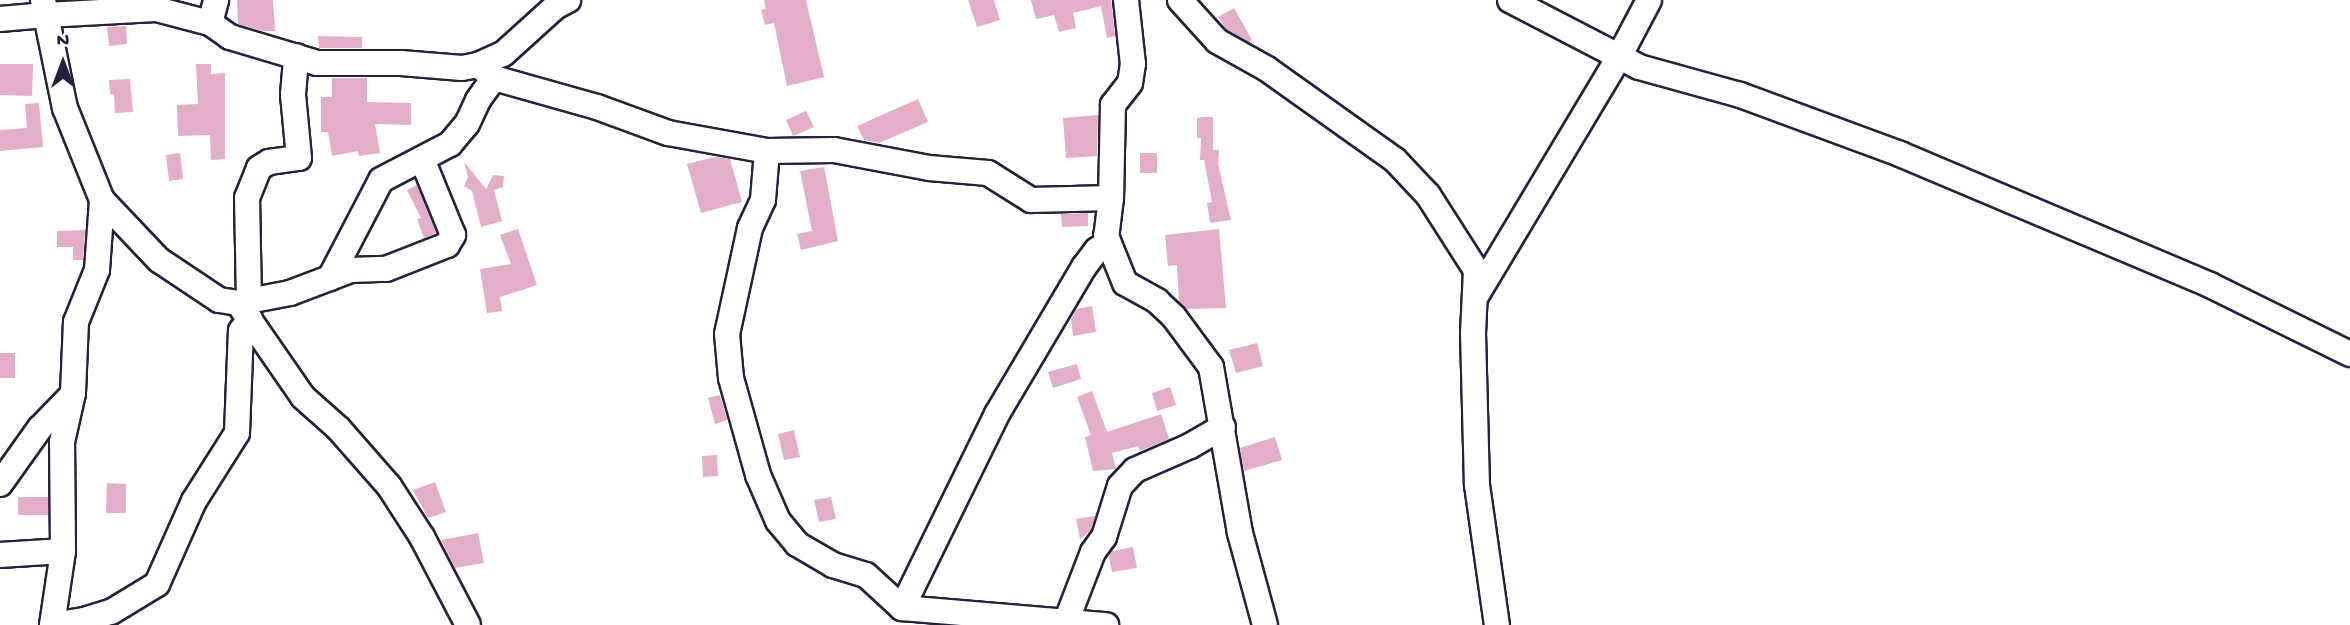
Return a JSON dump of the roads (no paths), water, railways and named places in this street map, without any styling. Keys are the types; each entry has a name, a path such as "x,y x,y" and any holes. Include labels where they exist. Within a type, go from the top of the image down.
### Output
{"street":[{"path":"330,278 381,180 450,144 467,124 486,72 555,7 568,0"},
{"path":"1126,0 1133,64 1130,83 1113,105 1111,198 1106,236 1125,283 1157,300 1174,317 1211,367 1240,533 1265,625"},
{"path":"1510,0 1619,57 1650,70 1740,95 1900,154 2210,285 2350,354"},
{"path":"1475,299 1619,57 1649,0"},
{"path":"1193,5 1217,41 1267,69 1395,160 1428,195 1476,270 1477,485 1497,625"},
{"path":"45,7 65,108 102,200 159,260 219,300 246,308 351,270 386,269 447,245 453,235 422,159"},
{"path":"0,19 45,7 213,12 230,37 317,63 401,63 486,72 597,107 657,130 767,151 834,150 929,168 988,173 1031,200 1111,198"},
{"path":"102,200 97,270 76,322 73,393 62,442 63,551 52,625 85,620 111,612 158,584 194,501 237,433 241,331 246,308 247,198 259,168 269,162 299,158 293,94 296,56"},
{"path":"767,151 763,200 750,228 727,334 731,378 758,475 778,521 797,544 833,565 866,575 902,608 1106,625"},
{"path":"902,608 997,414 1083,267 1097,250 1109,242"},
{"path":"246,308 303,397 338,428 389,486 422,537 468,625"},
{"path":"0,484 40,428 73,393"},
{"path":"1066,622 1093,552 1104,537 1120,486 1135,470 1190,446 1223,427"},
{"path":"0,555 63,551"}]}
